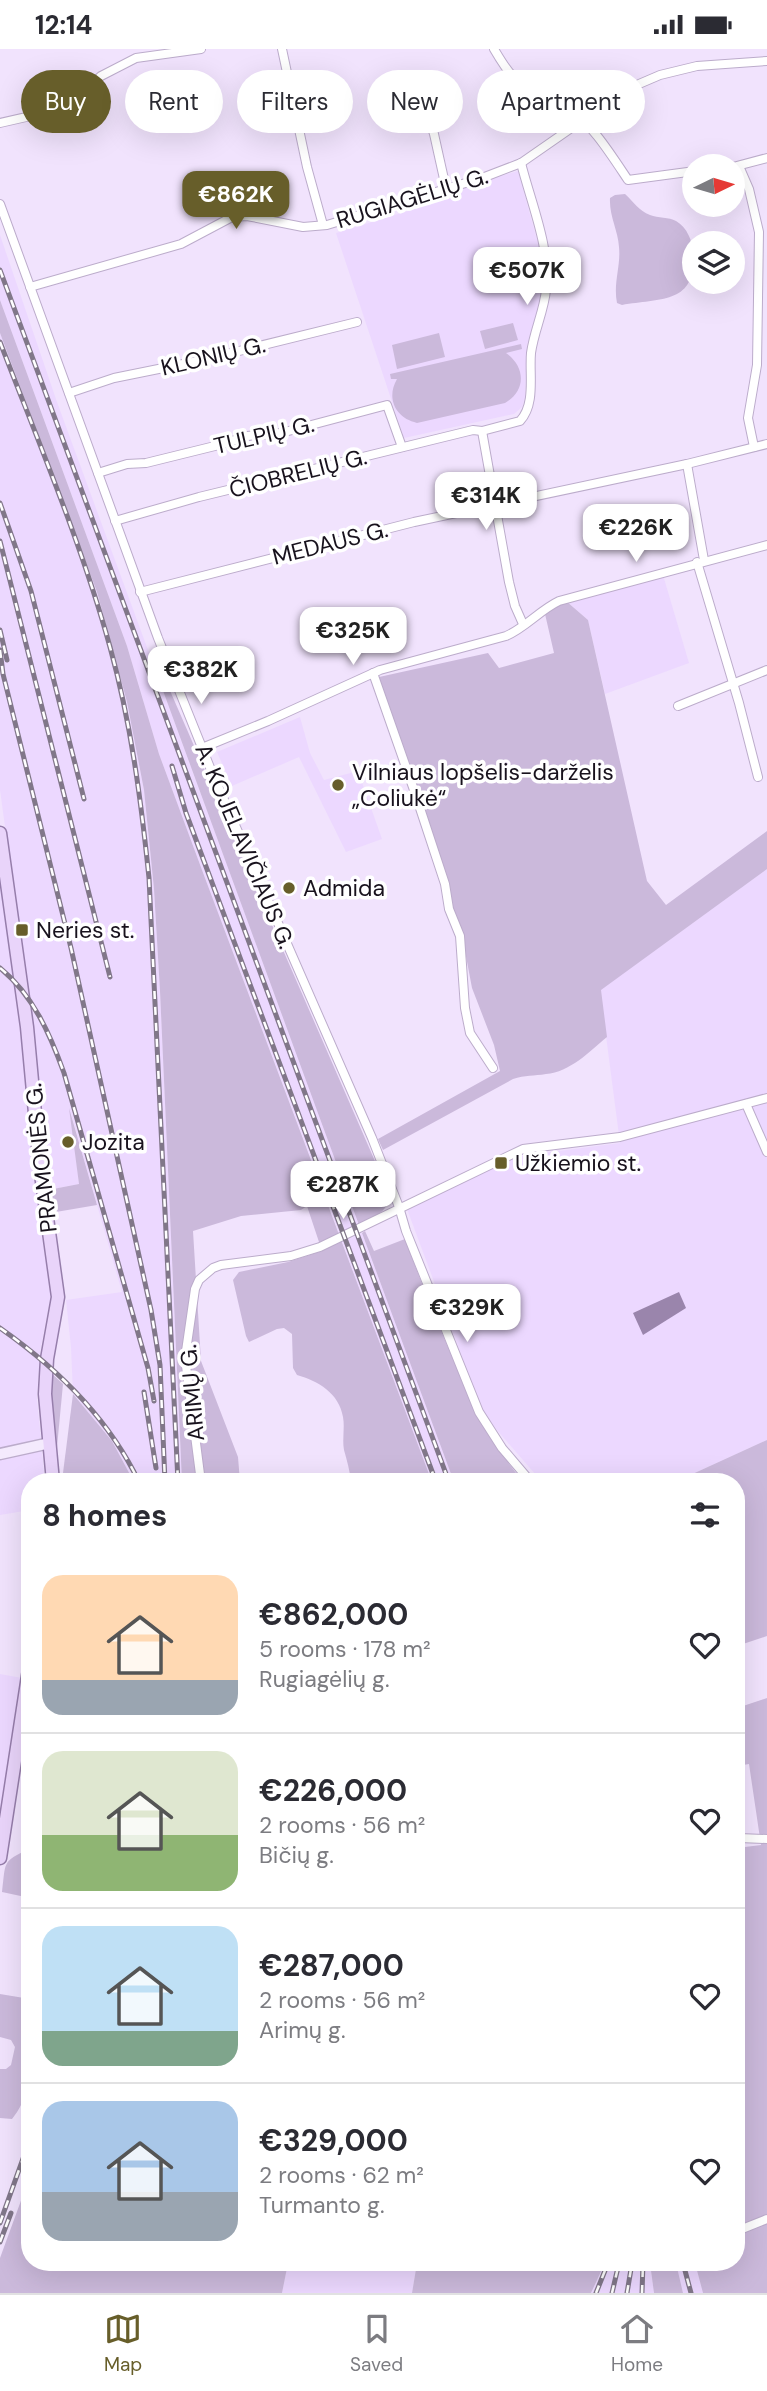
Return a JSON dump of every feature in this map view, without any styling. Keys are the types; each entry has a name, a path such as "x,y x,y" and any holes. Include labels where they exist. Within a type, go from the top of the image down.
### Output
{"main road":[{"name":"PRAMONĖS G.","path":"0,833 28,1037 43,1190 58,1297 46,1369 45,1394 52,1473"},
{"path":"0,1454 50,1443"},
{"path":"0,1858 21,1722"}],"street":[{"path":"0,123 57,110 101,76 136,58 201,49"},
{"path":"282,49 307,167 323,225"},
{"path":"494,49 507,70"},
{"name":"RUGIAGĖLIŲ G.","path":"645,82 660,75 697,66 767,61"},
{"path":"435,133 442,189"},
{"name":"RUGIAGĖLIŲ G.","path":"30,287 181,244 232,217 247,216 303,227 323,225 520,163 563,133"},
{"path":"594,133 628,180 682,173"},
{"path":"746,163 767,158"},
{"name":"ČIOBRELIŲ G.","path":"115,521 199,497 520,421 527,410 531,353 546,291 546,268 520,163"},
{"path":"746,184 759,232 757,365 748,418 754,447"},
{"name":"A. KOJELAVIČIAUS G.","path":"0,204 140,592 202,748 372,1139 479,1412 502,1448 523,1473"},
{"name":"KLONIŲ G.","path":"69,393 114,378 198,361 357,322"},
{"name":"TULPIŲ G.","path":"98,473 127,464 146,463 223,445 247,436 281,433 387,405 402,447"},
{"path":"482,431 512,594 523,624"},
{"name":"MEDAUS G.","path":"140,592 283,554 496,503 687,464 767,444"},
{"path":"687,464 700,561 758,777"},
{"path":"202,748 373,673 506,636 545,607 559,601 767,545"},
{"path":"678,706 767,670"},
{"path":"373,673 414,790 445,884 449,909 460,936 465,1008 471,1033 493,1068"},
{"name":"ARIMŲ G.","path":"200,1473 185,1358 195,1289 198,1280 213,1268 291,1257 320,1247 523,1149 620,1137 767,1098"},
{"path":"746,1104 767,1152"},
{"path":"745,1837 767,1839"},
{"path":"745,2228 767,2219"}],"shaded area":[{"path":"518,171 543,271 542,294 527,345 525,397 522,407 514,414 404,438 336,233 421,207 420,200"},
{"path":"625,194 646,213 676,221 686,231 682,231 682,291 663,299 622,305 617,303 619,247 610,198"},
{"path":"0,235 57,402 359,1225 339,1233 159,754 127,646 0,300"},
{"path":"0,300 127,646 159,754 429,1473 350,1473 344,1450 344,1421 341,1409 326,1389 297,1375 293,1368 292,1334 284,1328 249,1342 246,1336 233,1280 239,1272 288,1262 322,1251 307,1206 301,1210 241,1216 193,1231 201,1361 238,1457 239,1473 182,1473 160,991 154,889 144,790 127,702 97,592 0,333"},
{"path":"513,323 518,340 485,349 480,331"},
{"path":"0,333 97,592 127,702 144,790 154,889 160,991 182,1473 129,1473 112,1441 73,1394 66,1300 122,1292 71,1114 79,1184 48,1190 30,1009 0,790"},
{"path":"439,333 445,357 397,369 392,345"},
{"path":"521,344 522,349 506,353 517,365 521,379 517,392 505,403 417,423 398,412 392,393 397,379 391,379 390,374"},
{"path":"663,575 689,663 605,694 588,620 566,601"},
{"path":"566,601 588,620 647,881 666,905 767,831 767,869 601,990 607,1037 579,1060 555,1072 513,1079 383,1150 378,1139 500,1071 494,1045 472,988 461,930 379,677 488,653 499,668 554,653 545,614"},
{"path":"168,686 388,1191 389,1198 385,1208 359,1225 162,688"},
{"name":"Vilniaus lopšelis-darželis „Coliukė“","path":"300,717 310,753 324,780 358,771 382,839 346,852 299,757 232,786 217,752"},
{"path":"767,869 767,1440 695,1473 534,1473 481,1408 407,1209 513,1157 620,1143 600,990"},
{"path":"0,871 15,983 42,1238 51,1295 40,1352 37,1398 44,1473 21,1473 21,1512 0,1515"},
{"path":"69,1108 97,1205 50,1213 48,1190 79,1184"},
{"path":"365,1231 374,1251 405,1239 471,1400 489,1434 516,1473 451,1473 362,1233"},
{"path":"362,1233 451,1473 429,1473 342,1242"},
{"path":"679,1292 686,1308 643,1335 633,1313"},
{"path":"50,1372 63,1384 57,1447 55,1446"},
{"path":"73,1394 112,1441 129,1473 63,1473"},
{"path":"767,1440 767,1636 745,1643 745,1473 695,1473"},
{"path":"0,1674 21,1678 21,1685 0,1836"},
{"path":"767,1698 767,2293 703,2293 697,2271 745,2271 745,1847 761,1845 749,1764 745,1765 745,1705"},
{"path":"21,1854 21,1896 2,1892 7,1864"},
{"path":"0,1994 21,1998 21,2106 12,2119 0,2118 0,2069 11,2065 15,2047 11,2040 0,2037"},
{"path":"21,2201 21,2271 286,2271 282,2293 0,2293 0,2258"},
{"path":"286,2271 416,2271 412,2293 282,2293"},
{"path":"416,2271 601,2271 591,2293 412,2293"},
{"path":"601,2271 651,2271 654,2293 591,2293"},
{"path":"651,2271 678,2271 683,2293 654,2293"},
{"path":"678,2271 697,2271 703,2293 683,2293"}],"railway":[{"path":"0,270 446,1473"},
{"path":"0,342 59,493 99,609 124,704 134,762 149,878 178,1473"},
{"path":"0,503 31,591 84,799"},
{"path":"0,541 110,977"},
{"path":"0,630 7,660"},
{"path":"0,650 3,674 71,948 151,1310 160,1365 165,1473"},
{"path":"172,766 186,813 433,1473"},
{"path":"0,968 22,990 39,1016 64,1073 148,1368 154,1401"},
{"path":"0,1328 42,1360 80,1396 113,1437 134,1473"},
{"path":"144,1392 156,1468"},
{"path":"0,2223 21,2164"},
{"path":"0,2242 11,2213"},
{"path":"596,2293 605,2271"},
{"path":"612,2293 617,2271"},
{"path":"627,2293 631,2271"},
{"path":"642,2293 643,2271"},
{"path":"685,2271 691,2293"}],"place":[{"name":"Vilniaus lopšelis-darželis „Coliukė“","path":"338,785"},
{"name":"Admida","path":"289,888"},
{"name":"Neries st.","path":"22,930"},
{"name":"Jozita","path":"68,1142"},
{"name":"Užkiemio st.","path":"501,1163"}]}
